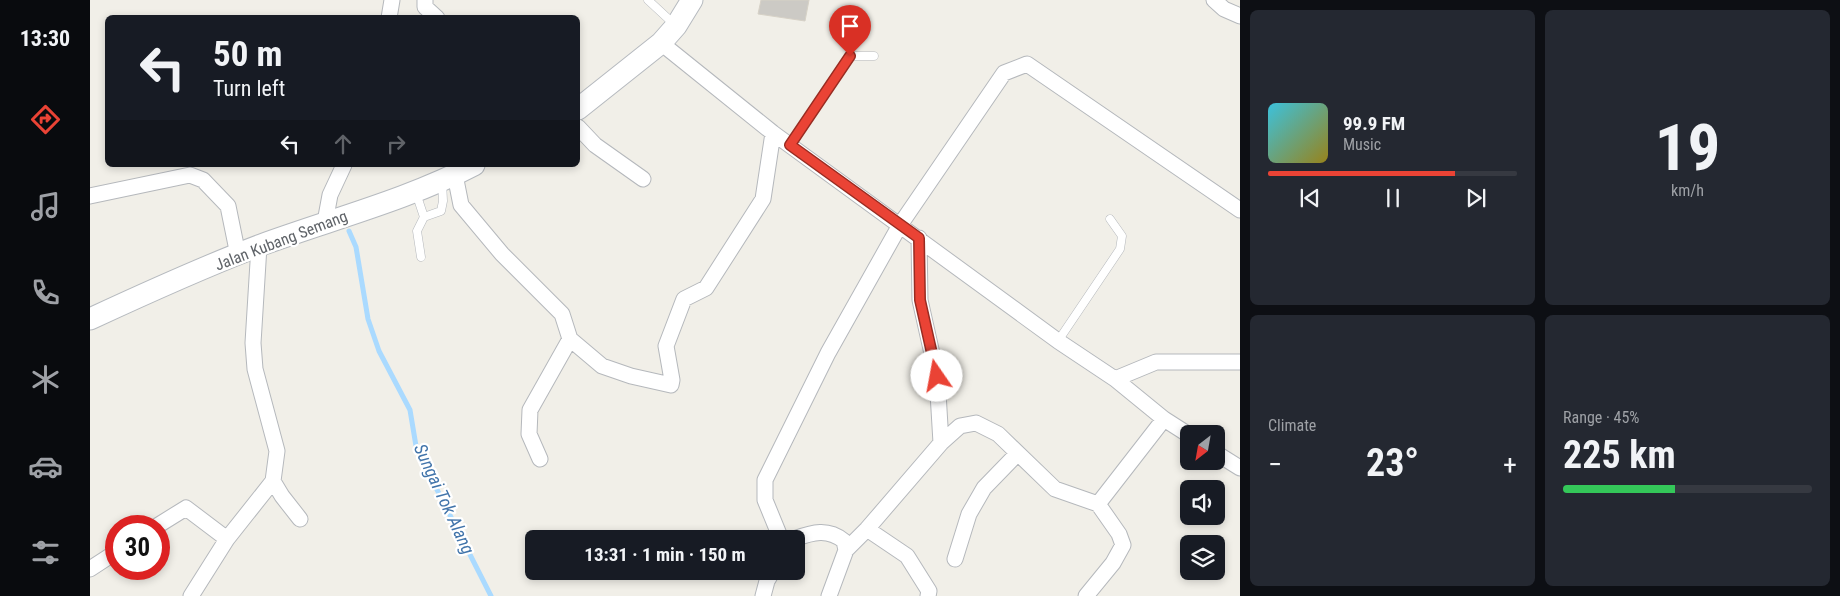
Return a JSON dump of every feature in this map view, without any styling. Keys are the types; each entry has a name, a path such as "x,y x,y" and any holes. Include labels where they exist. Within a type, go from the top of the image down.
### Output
{"main road":[{"path":"581,102 661,42 676,26 692,0"},
{"name":"Jalan Kubang Semang","path":"90,319 238,254 415,191 470,167"}],"street":[{"path":"390,15 392,0"},
{"path":"424,0 425,7 434,15"},
{"path":"1214,0 1224,9 1240,16"},
{"path":"661,42 773,133 1058,341 1115,379 1164,419 1180,429"},
{"path":"776,530 765,500 765,480 828,353 900,225 1004,73 1027,64 1240,210"},
{"path":"580,129 595,145 643,179"},
{"path":"449,177 461,205 502,254 562,314 570,339 602,366 630,376 671,385 672,380 666,346 684,298 706,288 763,199 773,133"},
{"path":"325,222 330,194 343,167"},
{"path":"90,196 190,175 203,180 228,206 238,254"},
{"path":"919,238 920,300 937,376 941,443"},
{"path":"191,596 227,539 273,480 277,451 255,369 254,351 259,246"},
{"path":"540,459 529,434 530,410 570,339"},
{"path":"1115,379 1156,362 1240,362"},
{"path":"1098,504 1164,419"},
{"path":"829,596 846,550 867,529 941,443 960,426 976,423 998,434 1055,489 1098,504 1119,534 1122,545 1113,563 1086,596"},
{"path":"955,559 969,514 984,488 1017,454"},
{"path":"1225,459 1240,468"},
{"path":"273,480 282,496 300,518"},
{"path":"170,518 186,508 227,539"},
{"path":"867,529 906,556 929,591 928,596"},
{"path":"805,535 814,532 836,534 844,541 846,550"},
{"path":"90,569 105,559"},
{"path":"763,596 768,580"}],"lane":[{"path":"648,0 676,26"},
{"path":"790,145 850,56 874,56"},
{"path":"421,257 417,230 424,217 441,211 449,177"},
{"path":"415,191 424,217"},
{"path":"1058,341 1120,250 1122,236 1110,219"}],"building":[{"path":"761,0 809,0 805,21 758,14"}],"waterway":[{"name":"Sungai Tok Alang","path":"349,231 356,247 368,319 379,351 410,410 416,446 424,464 491,596"}],"route":[{"path":"850,56 790,145 919,238 920,300 937,376"}]}
